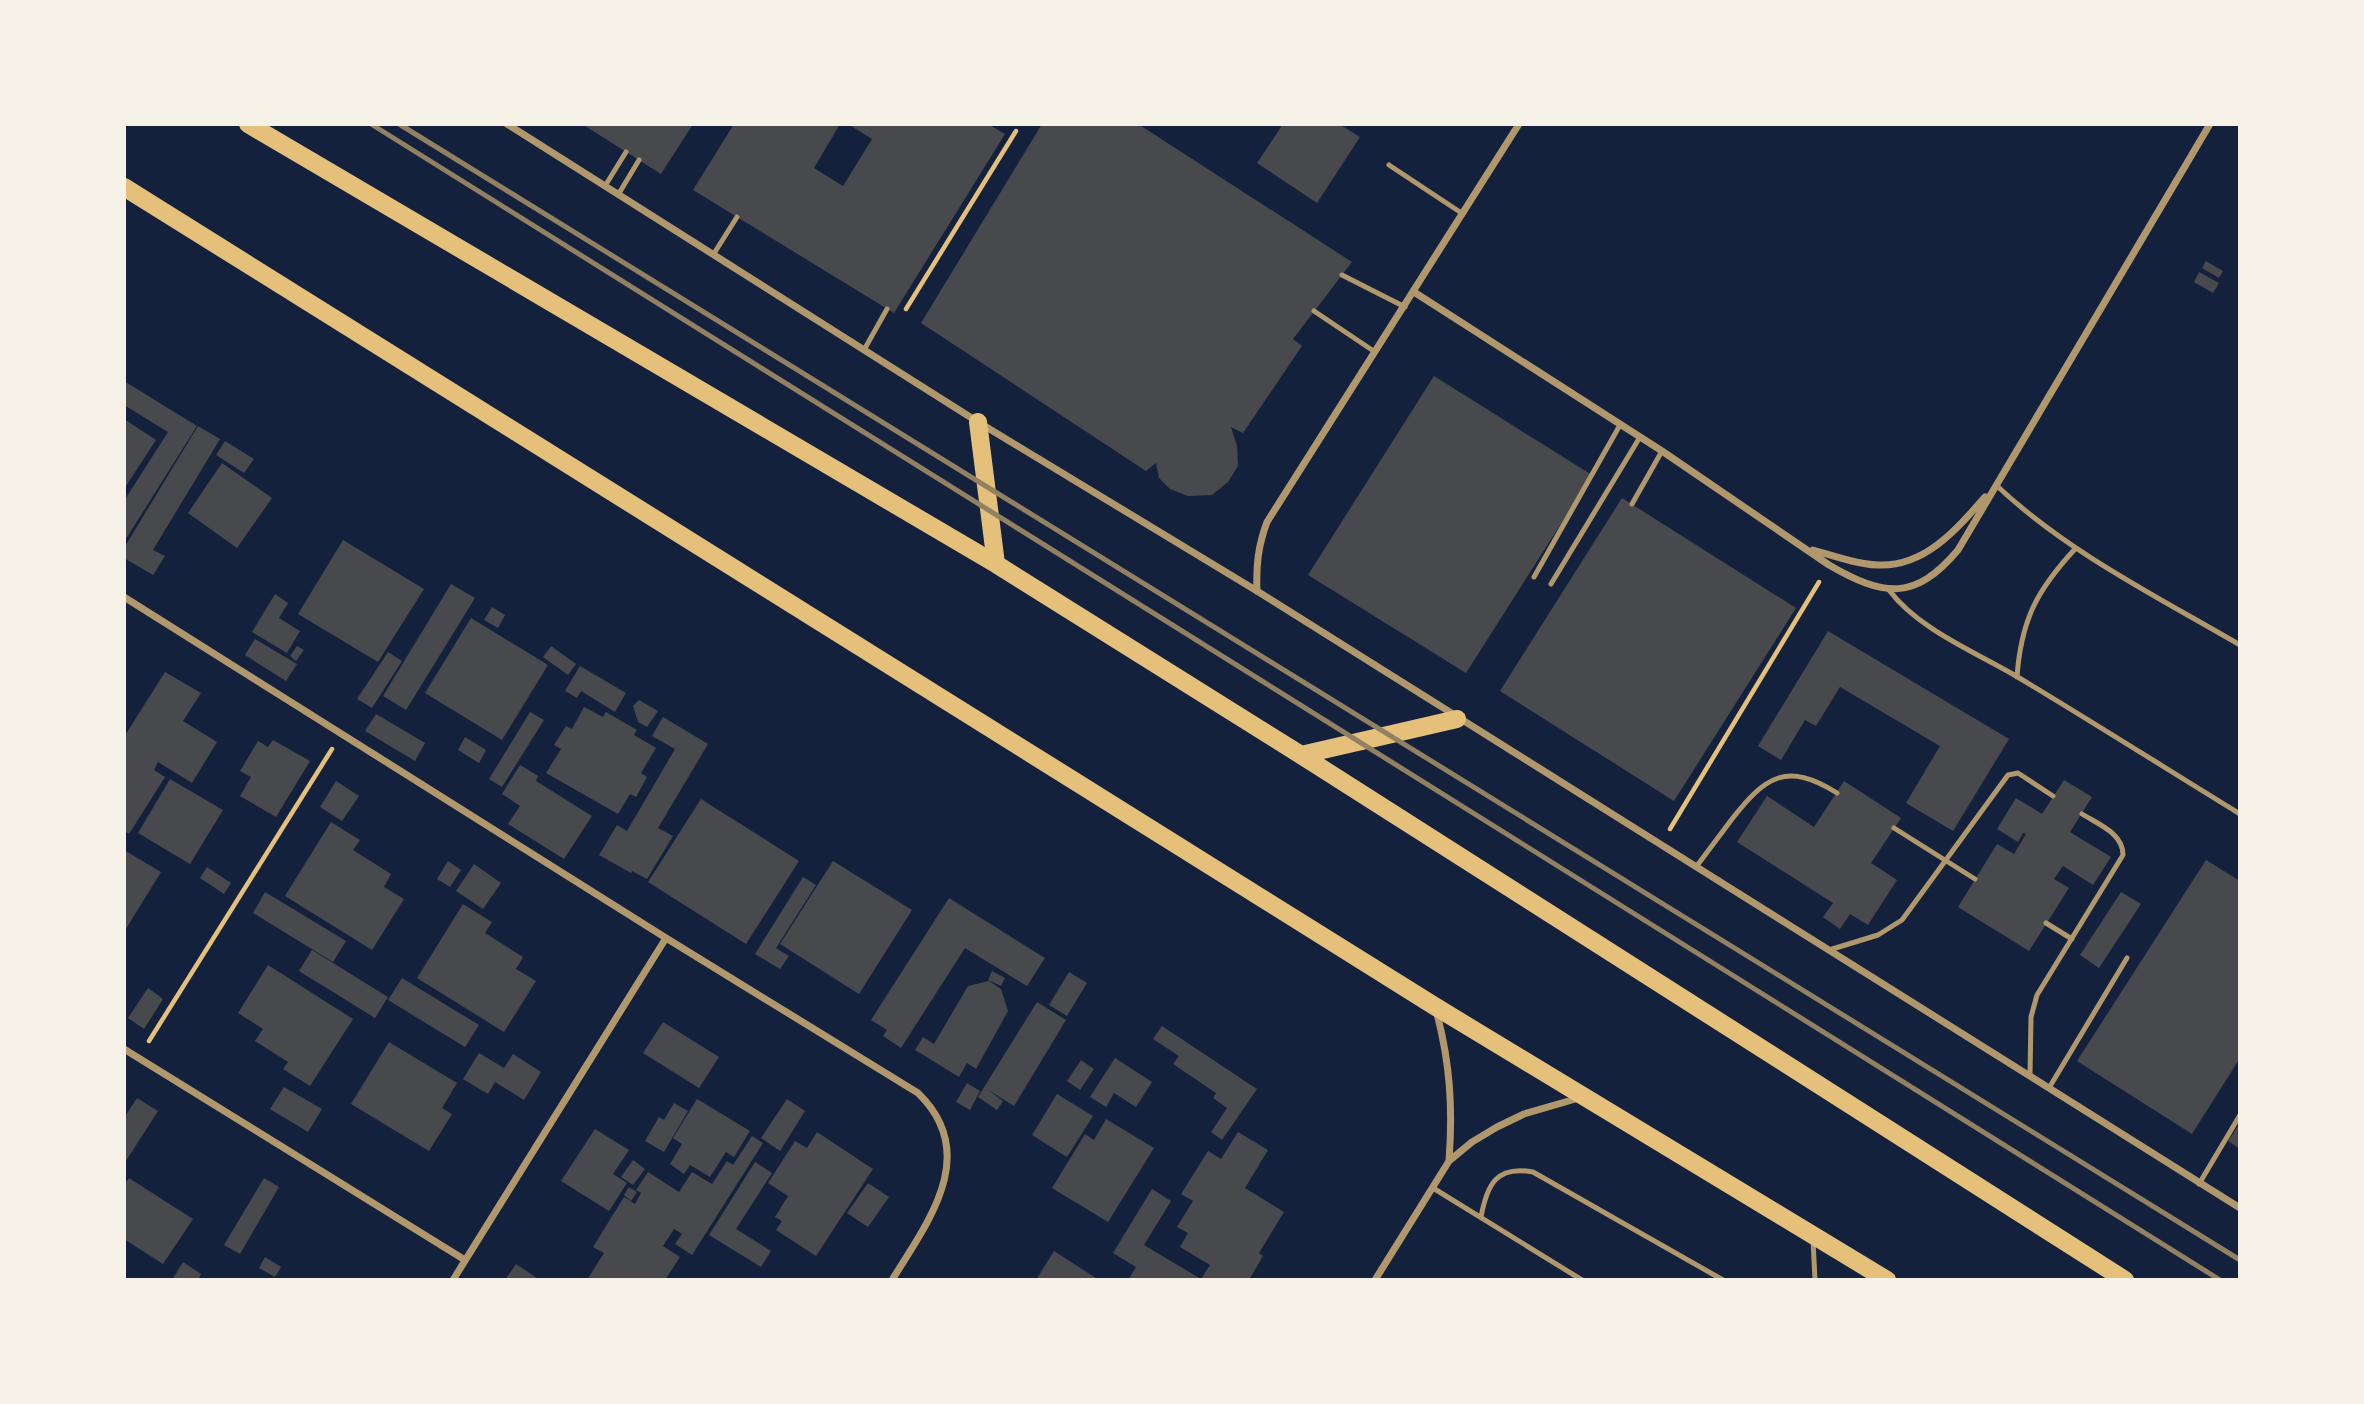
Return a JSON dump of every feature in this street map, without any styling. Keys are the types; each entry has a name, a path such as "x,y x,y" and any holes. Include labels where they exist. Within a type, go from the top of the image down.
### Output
{"main road":[{"path":"248,124 996,564 2125,1280"},
{"path":"124,187 1436,1007 1887,1280"},
{"path":"978,422 996,564"},
{"path":"1301,755 1457,719"}],"street":[{"path":"507,124 978,422 1257,591 2240,1208"},
{"path":"1257,591 1259,544 1267,523 1519,124"},
{"path":"1414,292 1662,451 1829,565 1855,580 1889,590 1912,586 1931,578 1958,550 2210,124"},
{"path":"1806,548 1869,564 1900,563 1924,554 1942,542 1996,485"},
{"path":"124,597 666,938 904,1083 929,1104 942,1124 947,1153 945,1185 932,1214 892,1280"},
{"path":"455,1279 666,938"},
{"path":"1436,1007 1451,1083 1449,1161"},
{"path":"124,1049 465,1260"},
{"path":"1375,1280 1449,1161 1472,1142 1506,1122 1552,1104 1582,1097"}],"lane":[{"path":"605,186 626,152"},
{"path":"618,195 639,160"},
{"path":"1389,165 1463,214"},
{"path":"713,255 737,217"},
{"path":"1342,275 1405,307"},
{"path":"864,350 887,309"},
{"path":"1314,311 1375,352"},
{"path":"1534,577 1620,425"},
{"path":"1551,584 1640,438"},
{"path":"1632,504 1662,451"},
{"path":"1996,485 2033,518 2075,549 2240,645"},
{"path":"2017,677 2024,628 2034,604 2052,574 2075,549"},
{"path":"1889,590 1903,607 1923,622 2240,814"},
{"path":"1828,950 1878,934 1902,920 2008,775 2018,773 2053,796"},
{"path":"1696,867 1746,801 1757,789 1771,780 1787,776 1803,777 1818,781 1837,793"},
{"path":"2029,1075 2030,1029 2037,995 2123,855 2120,839 2081,814"},
{"path":"1894,828 1975,879"},
{"path":"2046,923 2072,939"},
{"path":"2049,1087 2127,958"},
{"path":"2199,1184 2240,1115"},
{"path":"1481,1217 1484,1199 1493,1181 1512,1171 1533,1172 1723,1280"},
{"path":"1433,1188 1582,1280"},
{"path":"1812,1233 1815,1280"}],"path":[{"path":"904,312 1016,131"},
{"path":"1661,845 1829,565"},
{"path":"138,1058 342,734"}],"building":[{"path":"582,124 693,124 661,174"},
{"path":"734,124 840,124 814,168 843,186 872,139 848,124 988,124 1005,134 894,313 693,190"},
{"path":"1042,124 1138,124 1352,262 1293,339 1302,346 1243,433 1231,427 1237,446 1238,466 1228,482 1212,495 1188,496 1170,489 1159,478 1156,463 1146,471 921,323"},
{"path":"1283,124 1339,124 1360,137 1317,203 1257,163"},
{"path":"2206,261 2223,271 2219,278 2202,268"},
{"path":"2199,272 2219,283 2213,293 2194,282"},
{"path":"1434,376 1592,475 1466,673 1308,575"},
{"path":"124,381 197,426 124,542 124,501 168,432 124,405"},
{"path":"124,419 156,440 124,489"},
{"path":"198,426 220,439 153,550 165,556 153,575 124,558 124,548"},
{"path":"225,441 254,459 244,473 216,455"},
{"path":"222,463 272,498 237,548 188,513"},
{"path":"1622,498 1796,608 1674,801 1500,691"},
{"path":"343,540 424,589 378,662 298,614"},
{"path":"451,584 475,598 406,710 383,696"},
{"path":"275,594 288,603 279,618 300,631 287,653 252,632"},
{"path":"492,607 505,615 498,628 484,620"},
{"path":"471,618 548,665 502,740 425,693"},
{"path":"1828,631 2009,739 1953,831 1906,803 1940,746 1840,687 1816,726 1805,720 1781,760 1758,746"},
{"path":"255,639 297,664 286,681 245,655"},
{"path":"297,646 304,650 296,661 290,656"},
{"path":"551,646 576,664 568,675 543,657"},
{"path":"388,652 402,661 372,708 357,699"},
{"path":"580,666 626,693 615,712 581,691 577,698 565,691"},
{"path":"165,672 201,693 183,721 217,742 192,783 158,762 154,770 165,777 129,834 124,831 124,737"},
{"path":"639,700 658,711 647,727 638,722 633,706"},
{"path":"584,707 603,717 606,712 637,730 634,735 656,748 641,773 647,777 636,797 630,794 618,814 546,773 561,749 554,745 566,726 572,729"},
{"path":"530,712 544,720 502,787 489,779"},
{"path":"376,714 425,743 415,761 365,731"},
{"path":"663,717 708,744 658,828 673,836 647,879 599,855 617,825 627,831 675,749 652,736"},
{"path":"465,737 486,750 479,763 458,750"},
{"path":"273,740 310,761 276,817 240,796 251,777 240,771 258,741 268,747"},
{"path":"520,765 538,776 536,781 592,816 564,859 508,824 520,806 502,794"},
{"path":"170,779 223,810 190,864 138,833"},
{"path":"2064,780 2092,797 2070,832 2111,857 2093,885 2063,866 2054,879 2069,888 2029,951 1958,907 1997,844 2014,854 2026,834 2023,833 2018,842 1997,829 2016,798 2042,814"},
{"path":"336,781 359,796 342,821 320,807"},
{"path":"1844,781 1901,818 1871,863 1897,880 1868,925 1850,914 1840,929 1823,917 1833,903 1737,842 1767,796 1814,827"},
{"path":"701,799 799,861 746,944 648,882"},
{"path":"331,822 360,840 353,850 391,874 384,887 404,899 372,950 285,896"},
{"path":"124,850 161,872 124,932"},
{"path":"2206,860 2240,881 2240,1058 2192,1134 2077,1061"},
{"path":"448,861 461,870 450,887 437,879"},
{"path":"833,861 912,910 859,994 780,944"},
{"path":"474,864 501,883 483,909 456,891"},
{"path":"207,867 231,883 224,894 200,878"},
{"path":"803,877 816,885 776,948 789,956 780,969 755,954"},
{"path":"265,892 346,941 333,962 253,913"},
{"path":"2121,892 2141,904 2099,968 2080,955"},
{"path":"949,898 1045,958 1027,986 965,948 901,1048 883,1036 887,1030 871,1020"},
{"path":"463,904 492,922 485,933 523,957 516,969 536,981 504,1032 417,978"},
{"path":"312,950 388,997 375,1018 299,971"},
{"path":"268,965 353,1019 310,1086 283,1069 288,1062 255,1041 263,1029 238,1013"},
{"path":"992,971 1005,978 1001,986 988,980"},
{"path":"1069,972 1087,983 1067,1016 1049,1005"},
{"path":"402,978 479,1025 465,1047 388,1000"},
{"path":"989,981 1001,989 1008,1011 976,1069 967,1063 959,1077 915,1050 923,1037 934,1044 968,986"},
{"path":"148,988 163,999 144,1029 128,1018"},
{"path":"1037,1002 1066,1020 1014,1106 987,1089 1003,1101 997,1110 978,1097"},
{"path":"663,1022 719,1057 699,1088 643,1053"},
{"path":"1162,1026 1257,1089 1222,1140 1211,1132 1227,1108 1213,1098 1216,1093 1173,1064 1179,1056 1153,1039"},
{"path":"389,1042 457,1083 442,1108 452,1114 429,1151 351,1104"},
{"path":"479,1053 504,1068 513,1054 541,1072 524,1100 495,1082 488,1094 463,1079"},
{"path":"1115,1058 1152,1082 1136,1107 1114,1093 1106,1107 1090,1097"},
{"path":"1081,1060 1094,1069 1080,1090 1067,1081"},
{"path":"967,1083 980,1091 970,1110 956,1102"},
{"path":"284,1087 322,1109 308,1132 270,1109"},
{"path":"1057,1094 1093,1116 1067,1157 1032,1135"},
{"path":"137,1098 158,1111 124,1164 124,1118"},
{"path":"697,1099 750,1131 734,1157 726,1152 710,1177 690,1165 684,1174 670,1164 682,1144 673,1138"},
{"path":"787,1099 805,1111 780,1151 761,1138"},
{"path":"674,1103 688,1111 664,1152 645,1141 659,1117 664,1120"},
{"path":"1106,1119 1154,1148 1108,1222 1052,1188 1085,1134 1094,1140"},
{"path":"2240,1123 2240,1149 2228,1141"},
{"path":"595,1129 629,1150 613,1174 627,1183 609,1211 561,1181"},
{"path":"817,1132 873,1169 816,1256 776,1230 782,1221 775,1217 788,1196 768,1183 795,1141 807,1148"},
{"path":"1238,1132 1268,1150 1245,1188 1284,1212 1259,1253 1263,1256 1249,1280 1128,1280 1136,1267 1113,1253 1152,1189 1171,1201 1144,1245 1201,1279 1210,1265 1180,1247 1188,1233 1177,1227 1193,1201 1181,1194 1208,1151 1221,1159"},
{"path":"752,1136 763,1143 692,1255 675,1244 682,1234 674,1229 663,1246 680,1257 665,1280 587,1280 604,1253 593,1247 624,1197 635,1204 641,1193 636,1190 648,1172 679,1192 692,1172 712,1184 727,1161 733,1165"},
{"path":"633,1160 645,1169 633,1185 621,1177"},
{"path":"755,1162 772,1173 736,1229 771,1251 761,1267 709,1235"},
{"path":"129,1178 193,1219 163,1264 124,1239 124,1185"},
{"path":"264,1178 279,1187 240,1254 224,1245"},
{"path":"868,1183 889,1197 868,1227 847,1213"},
{"path":"629,1187 637,1192 631,1201 624,1195"},
{"path":"1054,1251 1099,1280 1036,1280"},
{"path":"265,1257 281,1267 275,1277 259,1268"},
{"path":"183,1262 201,1274 198,1280 172,1280"},
{"path":"516,1264 540,1280 505,1280"}],"railway":[{"path":"371,124 2220,1280"},
{"path":"399,124 2240,1260"}]}
